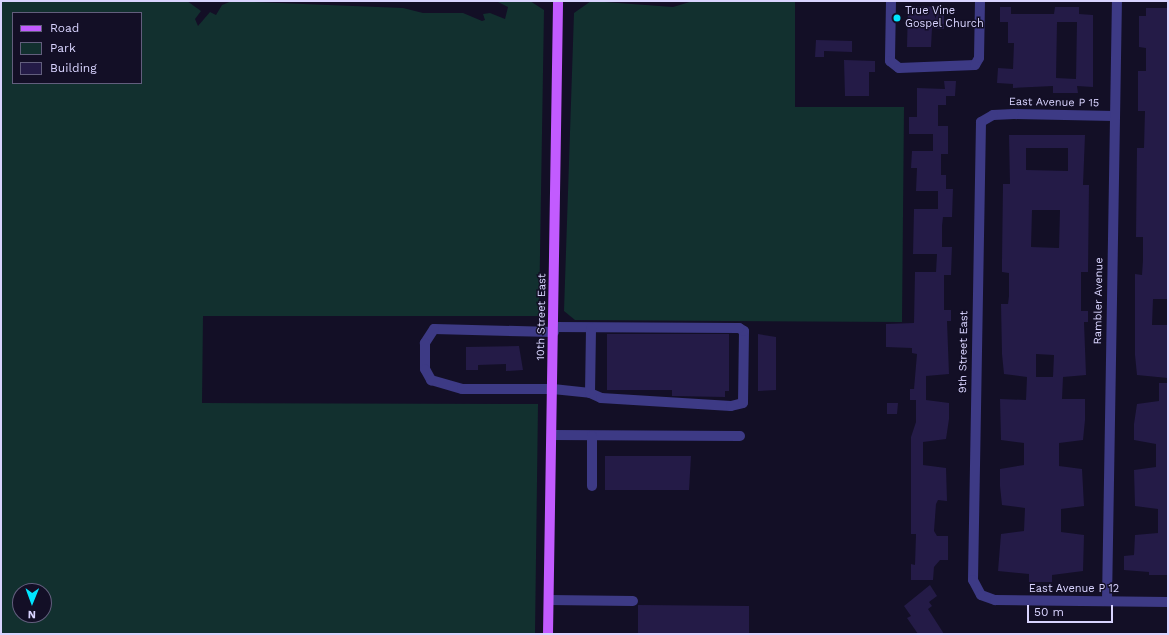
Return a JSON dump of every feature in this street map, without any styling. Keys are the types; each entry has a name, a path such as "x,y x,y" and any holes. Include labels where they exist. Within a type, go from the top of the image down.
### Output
{"main road":[{"name":"10th Street East","path":"548,634 558,1"}],"street":[{"path":"891,1 890,61 899,68 975,65 979,58 980,1"},
{"name":"Rambler Avenue","path":"1107,601 1116,1"},
{"name":"East Avenue P 15","path":"993,115 1114,116"},
{"name":"9th Street East","path":"981,595 973,580 979,134 981,122 993,115"},
{"path":"443,327 554,330 591,328 739,328 744,331 743,403 731,406 601,398 590,393 553,389 446,387 431,380 422,356 429,334 443,327"},
{"path":"590,393 591,328"},
{"path":"552,435 740,436"},
{"path":"592,436 592,486"},
{"name":"East Avenue P 12","path":"981,595 995,600 1168,602"},
{"path":"549,600 633,601"}],"green space":[{"path":"1,1 187,1 201,11 195,19 198,26 210,12 216,15 222,5 232,1 403,8 423,13 463,13 482,21 485,20 483,14 490,13 505,19 508,7 496,1 530,1 544,10 539,316 203,316 202,403 538,404 535,634 1,634"},
{"path":"591,1 673,7 693,1 795,1 795,107 904,107 902,322 575,320 564,311 574,13"}],"building":[{"path":"908,6 944,7 944,29 932,28 931,47 907,47"},
{"path":"1000,7 1011,7 1011,14 1054,14 1055,7 1079,7 1079,14 1093,15 1093,87 1077,86 1078,93 1053,93 1053,86 1013,88 1013,84 997,83 998,68 1013,69 1014,43 1008,43 1008,22 1000,22","holes":["1057,22 1077,22 1076,79 1056,78"]},
{"path":"1146,8 1168,8 1168,299 1153,299 1152,325 1168,325 1168,378 1137,375 1135,355 1135,274 1142,275 1143,260 1143,237 1136,237 1137,148 1144,148 1145,111 1138,111 1138,71 1146,71 1146,48 1139,47 1139,16 1146,16"},
{"path":"816,40 852,41 852,52 824,51 824,57 815,57"},
{"path":"844,60 875,61 875,72 869,72 869,96 845,96"},
{"path":"944,81 956,81 955,96 946,96 946,105 938,105 938,126 948,126 948,154 941,154 941,175 946,175 946,189 953,189 952,217 943,217 942,226 942,247 952,247 951,275 944,275 944,310 951,310 951,321 947,321 949,374 926,376 926,400 949,403 949,419 946,439 923,442 923,465 946,468 947,501 938,500 936,504 934,531 937,536 948,536 948,560 940,560 934,567 933,580 911,580 911,564 915,565 916,534 911,534 911,437 916,422 916,400 910,400 910,389 914,389 917,354 912,353 912,348 886,347 886,324 914,323 915,272 936,272 937,254 913,254 914,209 938,209 938,191 916,191 917,168 911,168 912,151 933,151 933,134 909,134 909,117 917,117 917,88 945,89"},
{"path":"1009,135 1085,135 1083,185 1089,185 1088,272 1081,272 1081,311 1088,311 1088,322 1084,322 1086,375 1063,377 1062,399 1085,399 1085,420 1083,440 1059,443 1059,466 1082,469 1084,506 1061,509 1061,532 1084,535 1083,571 1052,575 1052,582 1029,582 1029,574 998,571 1001,534 1024,531 1025,508 1002,505 1000,486 1000,469 1024,465 1024,443 1001,440 1000,399 1026,400 1027,377 1004,374 1002,354 1001,304 1008,304 1009,296 1009,273 1002,272 1003,184 1010,184","holes":["1026,148 1068,148 1068,171 1026,170","1032,210 1060,210 1059,248 1031,247","1036,354 1054,355 1053,377 1036,377"]},
{"path":"607,334 729,334 729,391 725,391 725,397 672,396 672,390 607,390"},
{"path":"758,334 776,337 776,390 758,391"},
{"path":"519,346 523,370 506,371 506,364 478,365 478,370 466,370 466,347"},
{"path":"1159,383 1168,383 1168,575 1149,575 1149,572 1124,570 1124,556 1134,555 1135,535 1158,533 1158,509 1135,506 1134,470 1156,467 1156,444 1134,440 1134,424 1137,404 1159,401"},
{"path":"887,403 898,403 897,414 887,414"},
{"path":"605,456 691,456 689,490 605,490"},
{"path":"930,585 937,596 929,602 932,606 928,609 944,634 918,634 907,618 911,616 904,606"},
{"path":"638,605 749,606 749,634 638,634"}],"place":[{"name":"True Vine Gospel Church","path":"897,18"}]}
